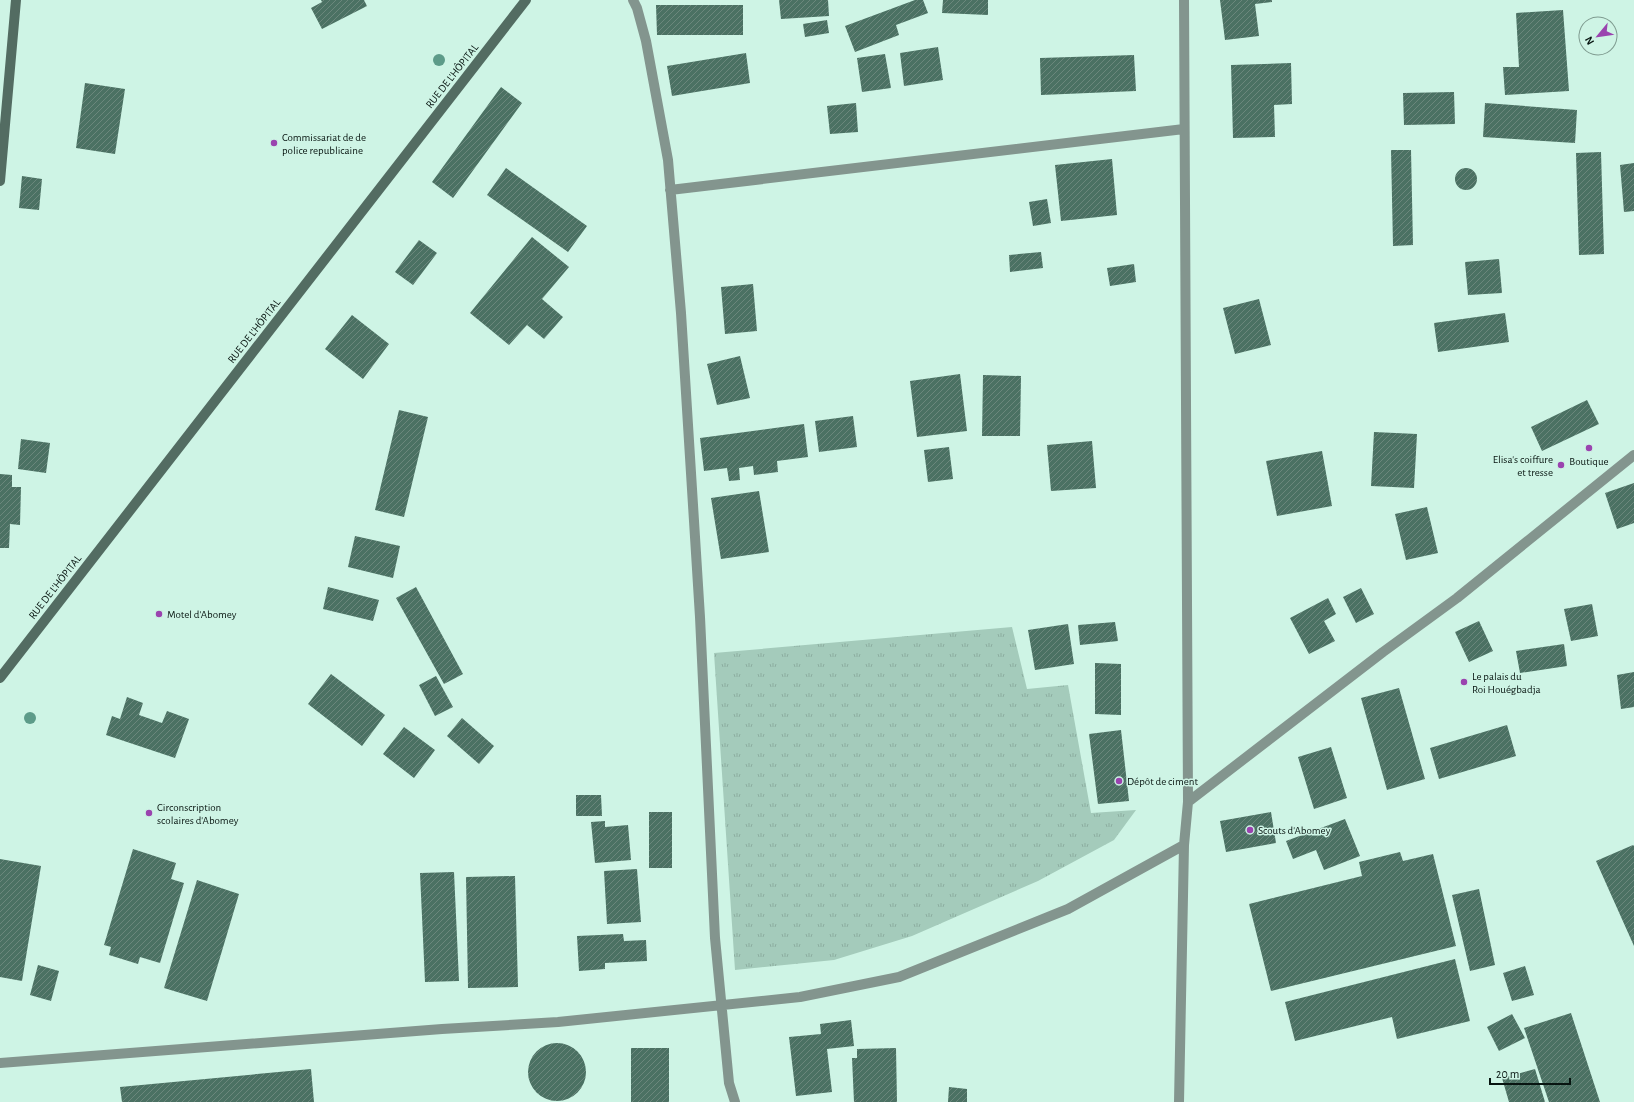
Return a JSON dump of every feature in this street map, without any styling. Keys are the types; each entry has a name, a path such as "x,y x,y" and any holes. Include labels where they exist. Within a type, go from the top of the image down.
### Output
{"street":[{"path":"0,181 16,0"},
{"name":"RUE DE L'HÔPITAL","path":"0,678 526,0"},
{"path":"633,0 637,8 646,41 668,160 681,313 700,617 715,938 729,1083 735,1102"},
{"path":"1179,1102 1184,844 1188,802 1184,0"},
{"path":"670,190 1184,129"},
{"path":"1188,802 1383,652 1456,598 1634,455"},
{"path":"0,1063 442,1029 558,1022 800,997 899,977 1068,909 1184,844"}],"green space":[{"path":"1012,627 1027,689 1068,685 1091,813 1136,810 1114,840 1038,881 912,936 834,960 735,970 714,653"}],"building":[{"path":"321,0 364,0 367,6 322,29 311,8 322,2"},
{"path":"779,0 828,0 829,16 781,19"},
{"path":"915,0 923,0 928,13 896,25 899,35 855,52 845,26"},
{"path":"943,0 988,0 988,15 942,13"},
{"path":"1220,0 1272,0 1272,2 1255,4 1259,36 1225,40"},
{"path":"656,5 743,5 743,35 657,35"},
{"path":"1563,10 1569,91 1505,95 1503,67 1519,67 1516,13"},
{"path":"827,20 829,33 805,37 803,24"},
{"path":"938,47 943,80 904,86 900,53"},
{"path":"746,53 750,83 672,96 667,66"},
{"path":"885,54 891,88 862,92 857,58"},
{"path":"1134,55 1136,91 1041,95 1040,58"},
{"path":"1291,63 1292,104 1274,105 1275,137 1233,138 1231,65"},
{"path":"85,83 125,89 115,154 76,148"},
{"path":"501,87 522,103 453,198 432,182"},
{"path":"1454,92 1455,124 1404,125 1403,93"},
{"path":"856,103 858,132 830,134 827,106"},
{"path":"1485,103 1577,110 1575,143 1483,137"},
{"path":"1391,150 1411,150 1413,245 1393,246"},
{"path":"1601,152 1604,254 1579,255 1576,153"},
{"path":"1112,159 1117,215 1061,221 1055,165"},
{"path":"1634,163 1634,211 1624,212 1620,165"},
{"path":"506,168 587,226 568,252 487,195"},
{"path":"1466,168 1474,171 1477,179 1474,187 1466,190 1458,187 1455,179 1458,171"},
{"path":"22,176 42,179 39,210 19,208"},
{"path":"1047,199 1051,223 1033,226 1029,202"},
{"path":"532,237 569,267 542,299 563,317 544,339 527,325 509,345 470,313"},
{"path":"419,240 437,253 413,285 395,272"},
{"path":"1041,252 1043,268 1010,272 1009,255"},
{"path":"1499,259 1502,293 1468,295 1465,262"},
{"path":"1134,264 1136,282 1110,286 1107,268"},
{"path":"753,284 757,331 725,334 721,287"},
{"path":"1259,299 1271,345 1235,354 1223,308"},
{"path":"1505,313 1509,342 1438,352 1434,323"},
{"path":"352,315 389,344 363,379 325,349"},
{"path":"740,356 750,398 717,405 707,364"},
{"path":"960,374 967,431 917,437 910,381"},
{"path":"983,375 1021,376 1020,436 982,436"},
{"path":"1587,400 1599,424 1542,451 1531,427"},
{"path":"399,410 428,417 404,517 375,510"},
{"path":"853,416 857,447 819,452 815,421"},
{"path":"804,424 808,457 777,461 778,472 754,475 753,466 739,468 740,480 729,481 727,468 704,471 700,438"},
{"path":"1374,432 1417,434 1414,488 1371,486"},
{"path":"21,439 50,443 46,473 18,469"},
{"path":"1092,441 1096,488 1051,491 1047,445"},
{"path":"949,447 953,479 928,482 924,450"},
{"path":"1322,451 1332,506 1277,516 1266,461"},
{"path":"0,474 12,475 12,487 21,487 20,525 10,524 9,548 0,548"},
{"path":"1634,483 1634,523 1617,529 1605,493"},
{"path":"759,491 769,552 721,559 711,498"},
{"path":"1427,507 1438,553 1406,560 1395,514"},
{"path":"355,536 400,546 393,578 348,567"},
{"path":"328,587 379,600 373,621 323,609"},
{"path":"416,587 463,674 444,684 396,598"},
{"path":"1361,588 1374,614 1356,623 1343,597"},
{"path":"1328,598 1336,614 1324,621 1335,641 1309,654 1290,618"},
{"path":"1592,604 1598,636 1571,641 1564,609"},
{"path":"1479,621 1493,651 1469,662 1455,632"},
{"path":"1115,622 1118,641 1080,645 1078,625"},
{"path":"1068,624 1074,664 1035,670 1028,630"},
{"path":"1564,644 1567,666 1520,673 1516,651"},
{"path":"1095,663 1121,664 1121,715 1095,714"},
{"path":"1634,672 1634,707 1621,709 1617,675"},
{"path":"331,674 385,715 362,746 308,704"},
{"path":"436,676 453,707 435,716 419,685"},
{"path":"1399,688 1425,779 1387,790 1361,698"},
{"path":"127,697 143,703 139,715 162,723 167,711 189,719 175,758 106,735 112,716 120,719"},
{"path":"462,718 494,746 479,764 447,736"},
{"path":"1507,725 1516,756 1439,779 1430,748"},
{"path":"404,727 435,750 414,778 383,754"},
{"path":"1121,730 1129,801 1098,804 1089,734"},
{"path":"1331,747 1347,798 1314,809 1298,757"},
{"path":"576,795 601,795 602,816 576,816"},
{"path":"649,812 672,812 672,868 649,868"},
{"path":"1271,812 1276,843 1226,852 1220,821"},
{"path":"1345,819 1360,856 1324,870 1316,850 1293,859 1286,841"},
{"path":"605,821 605,827 628,825 631,860 595,863 591,822"},
{"path":"1633,845 1634,846 1634,946 1596,861"},
{"path":"133,849 176,863 171,879 184,883 160,963 140,957 138,964 109,955 111,947 104,945"},
{"path":"1400,852 1403,861 1433,854 1456,946 1271,991 1249,904 1362,876 1359,862"},
{"path":"0,859 41,866 22,981 0,977"},
{"path":"637,869 641,922 607,924 604,871"},
{"path":"454,872 459,981 425,982 420,873"},
{"path":"515,876 518,987 468,988 466,877"},
{"path":"197,880 239,894 207,1001 164,988"},
{"path":"1479,889 1495,965 1470,971 1452,895"},
{"path":"623,934 624,941 646,940 647,961 605,963 605,969 579,971 577,936"},
{"path":"1455,959 1470,1021 1397,1039 1392,1017 1295,1041 1285,1002"},
{"path":"38,965 59,971 51,1001 30,995"},
{"path":"1525,966 1534,995 1512,1001 1503,973"},
{"path":"1571,1013 1600,1102 1549,1102 1524,1028"},
{"path":"1512,1014 1525,1038 1499,1051 1487,1027"},
{"path":"851,1020 854,1046 827,1049 832,1092 796,1096 789,1037 821,1034 820,1024"},
{"path":"551,1043 563,1043 578,1051 586,1066 586,1078 578,1093 563,1101 551,1101 536,1093 528,1078 528,1066 536,1051"},
{"path":"631,1048 669,1048 669,1102 631,1102"},
{"path":"896,1048 897,1102 854,1102 852,1058 857,1058 857,1049"},
{"path":"311,1069 314,1102 122,1102 120,1087"},
{"path":"1535,1069 1545,1102 1509,1102 1502,1078"},
{"path":"949,1087 967,1089 967,1102 948,1102"}],"place":[{"name":"Commissariat de de police republicaine","path":"274,143"},
{"name":"Boutique","path":"1589,448"},
{"name":"Elisa's coiffure et tresse","path":"1561,465"},
{"name":"Motel d'Abomey","path":"159,614"},
{"name":"Le palais du Roi Houégbadja","path":"1464,682"},
{"name":"Dépôt de ciment","path":"1119,781"},
{"name":"Circonscription scolaires d'Abomey","path":"149,813"},
{"name":"Scouts d'Abomey","path":"1250,830"}]}
